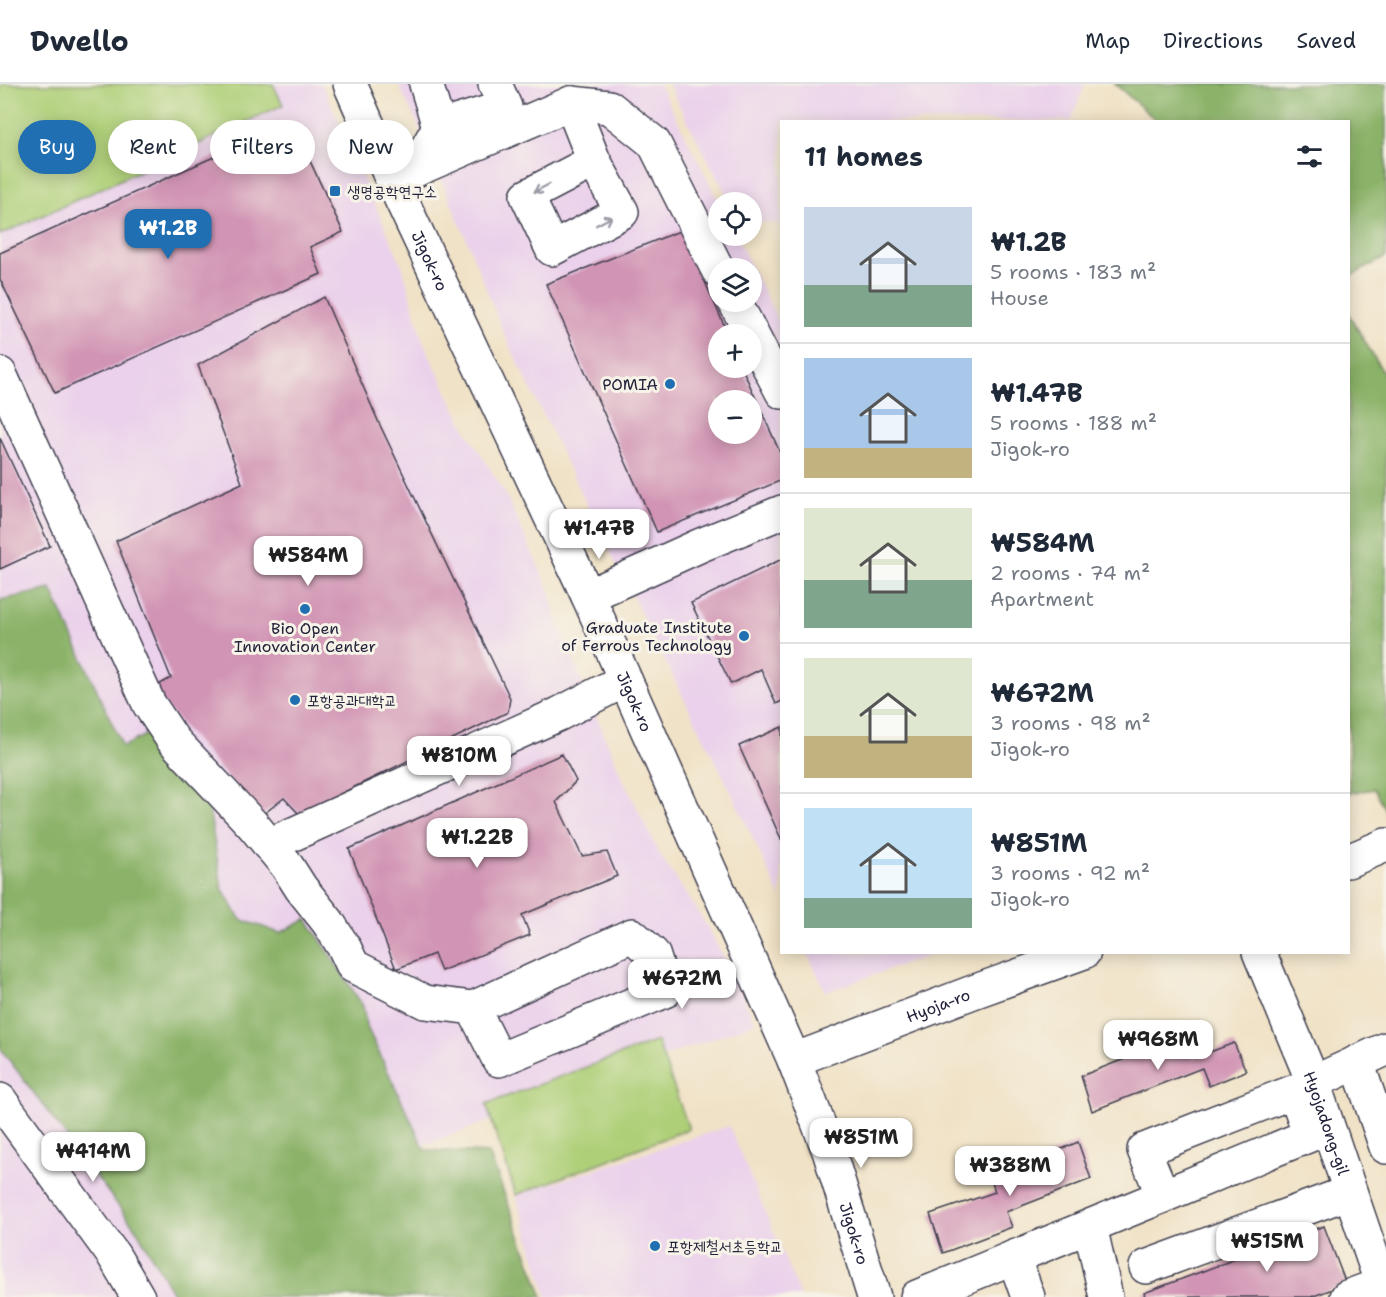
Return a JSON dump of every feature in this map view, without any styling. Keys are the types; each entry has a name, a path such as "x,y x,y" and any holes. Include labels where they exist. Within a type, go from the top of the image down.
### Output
{"street":[{"name":"Jigok-ro","path":"350,84 403,176 794,1060 829,1150 874,1297"},
{"path":"426,84 439,127"},
{"path":"403,176 439,127 505,107 495,84"},
{"path":"571,103 594,160"},
{"path":"403,176 571,103 609,107 654,143 712,258"},
{"path":"740,312 780,388"},
{"path":"0,374 149,704 174,740 287,866 328,922 353,966 424,1002 472,1008 632,935 653,954 665,991 499,1060 472,1008"},
{"path":"588,596 701,545 780,513"},
{"path":"270,845 559,714 625,680"},
{"path":"1350,860 1386,845"},
{"name":"Hyoja-ro","path":"794,1060 1078,954"},
{"name":"Hyojadong-gil","path":"1260,954 1304,1087 1350,1192 1384,1290"},
{"path":"1163,1196 1144,1150 1304,1087 1372,1055 1386,1146"},
{"path":"917,1297 1310,1135 1304,1087"},
{"path":"0,1100 114,1256 138,1297"},
{"path":"1146,1267 1350,1192"},
{"path":"1090,1226 1106,1297"},
{"path":"1014,1257 1028,1297"},
{"path":"1347,1297 1384,1290"}],"shaded area":[{"name":"포항공과대학교","path":"0,84 322,84 338,120 327,120 327,174 362,174 403,268 423,342 466,430 505,493 550,592 557,622 622,777 660,855 701,916 728,965 755,1023 348,1173 369,1297 0,1297"},
{"path":"398,84 659,84 714,192 708,192 708,246 741,246 747,258 708,258 708,312 762,312 762,288 780,324 780,896 732,794 606,544 504,334 466,238"},
{"path":"668,84 1085,84 1071,120 780,120 780,224 762,222 762,192 725,192"},
{"path":"807,954 933,954 826,992"},
{"name":"포항제철서초등학교","path":"729,1126 801,1297 547,1297 516,1195"}],"green space":[{"path":"3,84 273,84 283,105 250,120 210,120 210,139 198,144 198,120 108,120 108,174 133,174 0,235 0,87"},
{"path":"1115,84 1386,84 1386,257 1350,276 1350,120 1156,120"},
{"path":"1350,316 1386,377 1386,812 1374,789 1350,793"},
{"path":"51,589 123,747 152,731 209,808 222,888 240,919 280,933 307,919 363,1006 366,1025 425,1150 489,1153 543,1297 175,1297 138,1232 0,1048 0,600"},
{"path":"657,1041 689,1129 516,1195 486,1104"}],"building":[{"path":"210,159 210,174 315,174 315,172 343,232 310,247 321,274 55,393 0,279 0,253 176,174 198,174 198,164"},
{"name":"POMIA","path":"682,230 708,289 708,312 718,312 724,324 708,324 708,378 746,378 752,390 708,390 708,444 762,444 762,412 780,453 780,481 657,532 546,284"},
{"name":"Bio Open Innovation Center","path":"324,297 379,423 510,698 508,712 299,814 284,798 261,816 151,689 171,678 116,541 242,483 198,365"},
{"path":"0,438 50,546 0,569"},
{"name":"Graduate Institute of Ferrous Technology","path":"780,560 780,702 776,704 761,669 731,684 691,603"},
{"path":"780,728 780,837 739,746"},
{"path":"562,754 576,781 556,802 582,856 607,852 617,876 522,915 530,935 441,971 434,954 396,969 349,849"},
{"path":"1186,1035 1194,1058 1234,1043 1246,1071 1209,1086 1202,1068 1092,1111 1081,1076"},
{"path":"1078,1142 1091,1179 1006,1212 1012,1227 943,1253 930,1214 995,1192 991,1179"},
{"path":"1324,1226 1346,1284 1311,1297 1145,1297 1144,1293"}],"place":[{"name":"생명공학연구소","path":"335,191"},
{"name":"POMIA","path":"670,384"},
{"name":"Bio Open Innovation Center","path":"305,609"},
{"name":"Graduate Institute of Ferrous Technology","path":"744,636"},
{"name":"포항공과대학교","path":"295,700"},
{"name":"포항제철서초등학교","path":"655,1246"}]}
